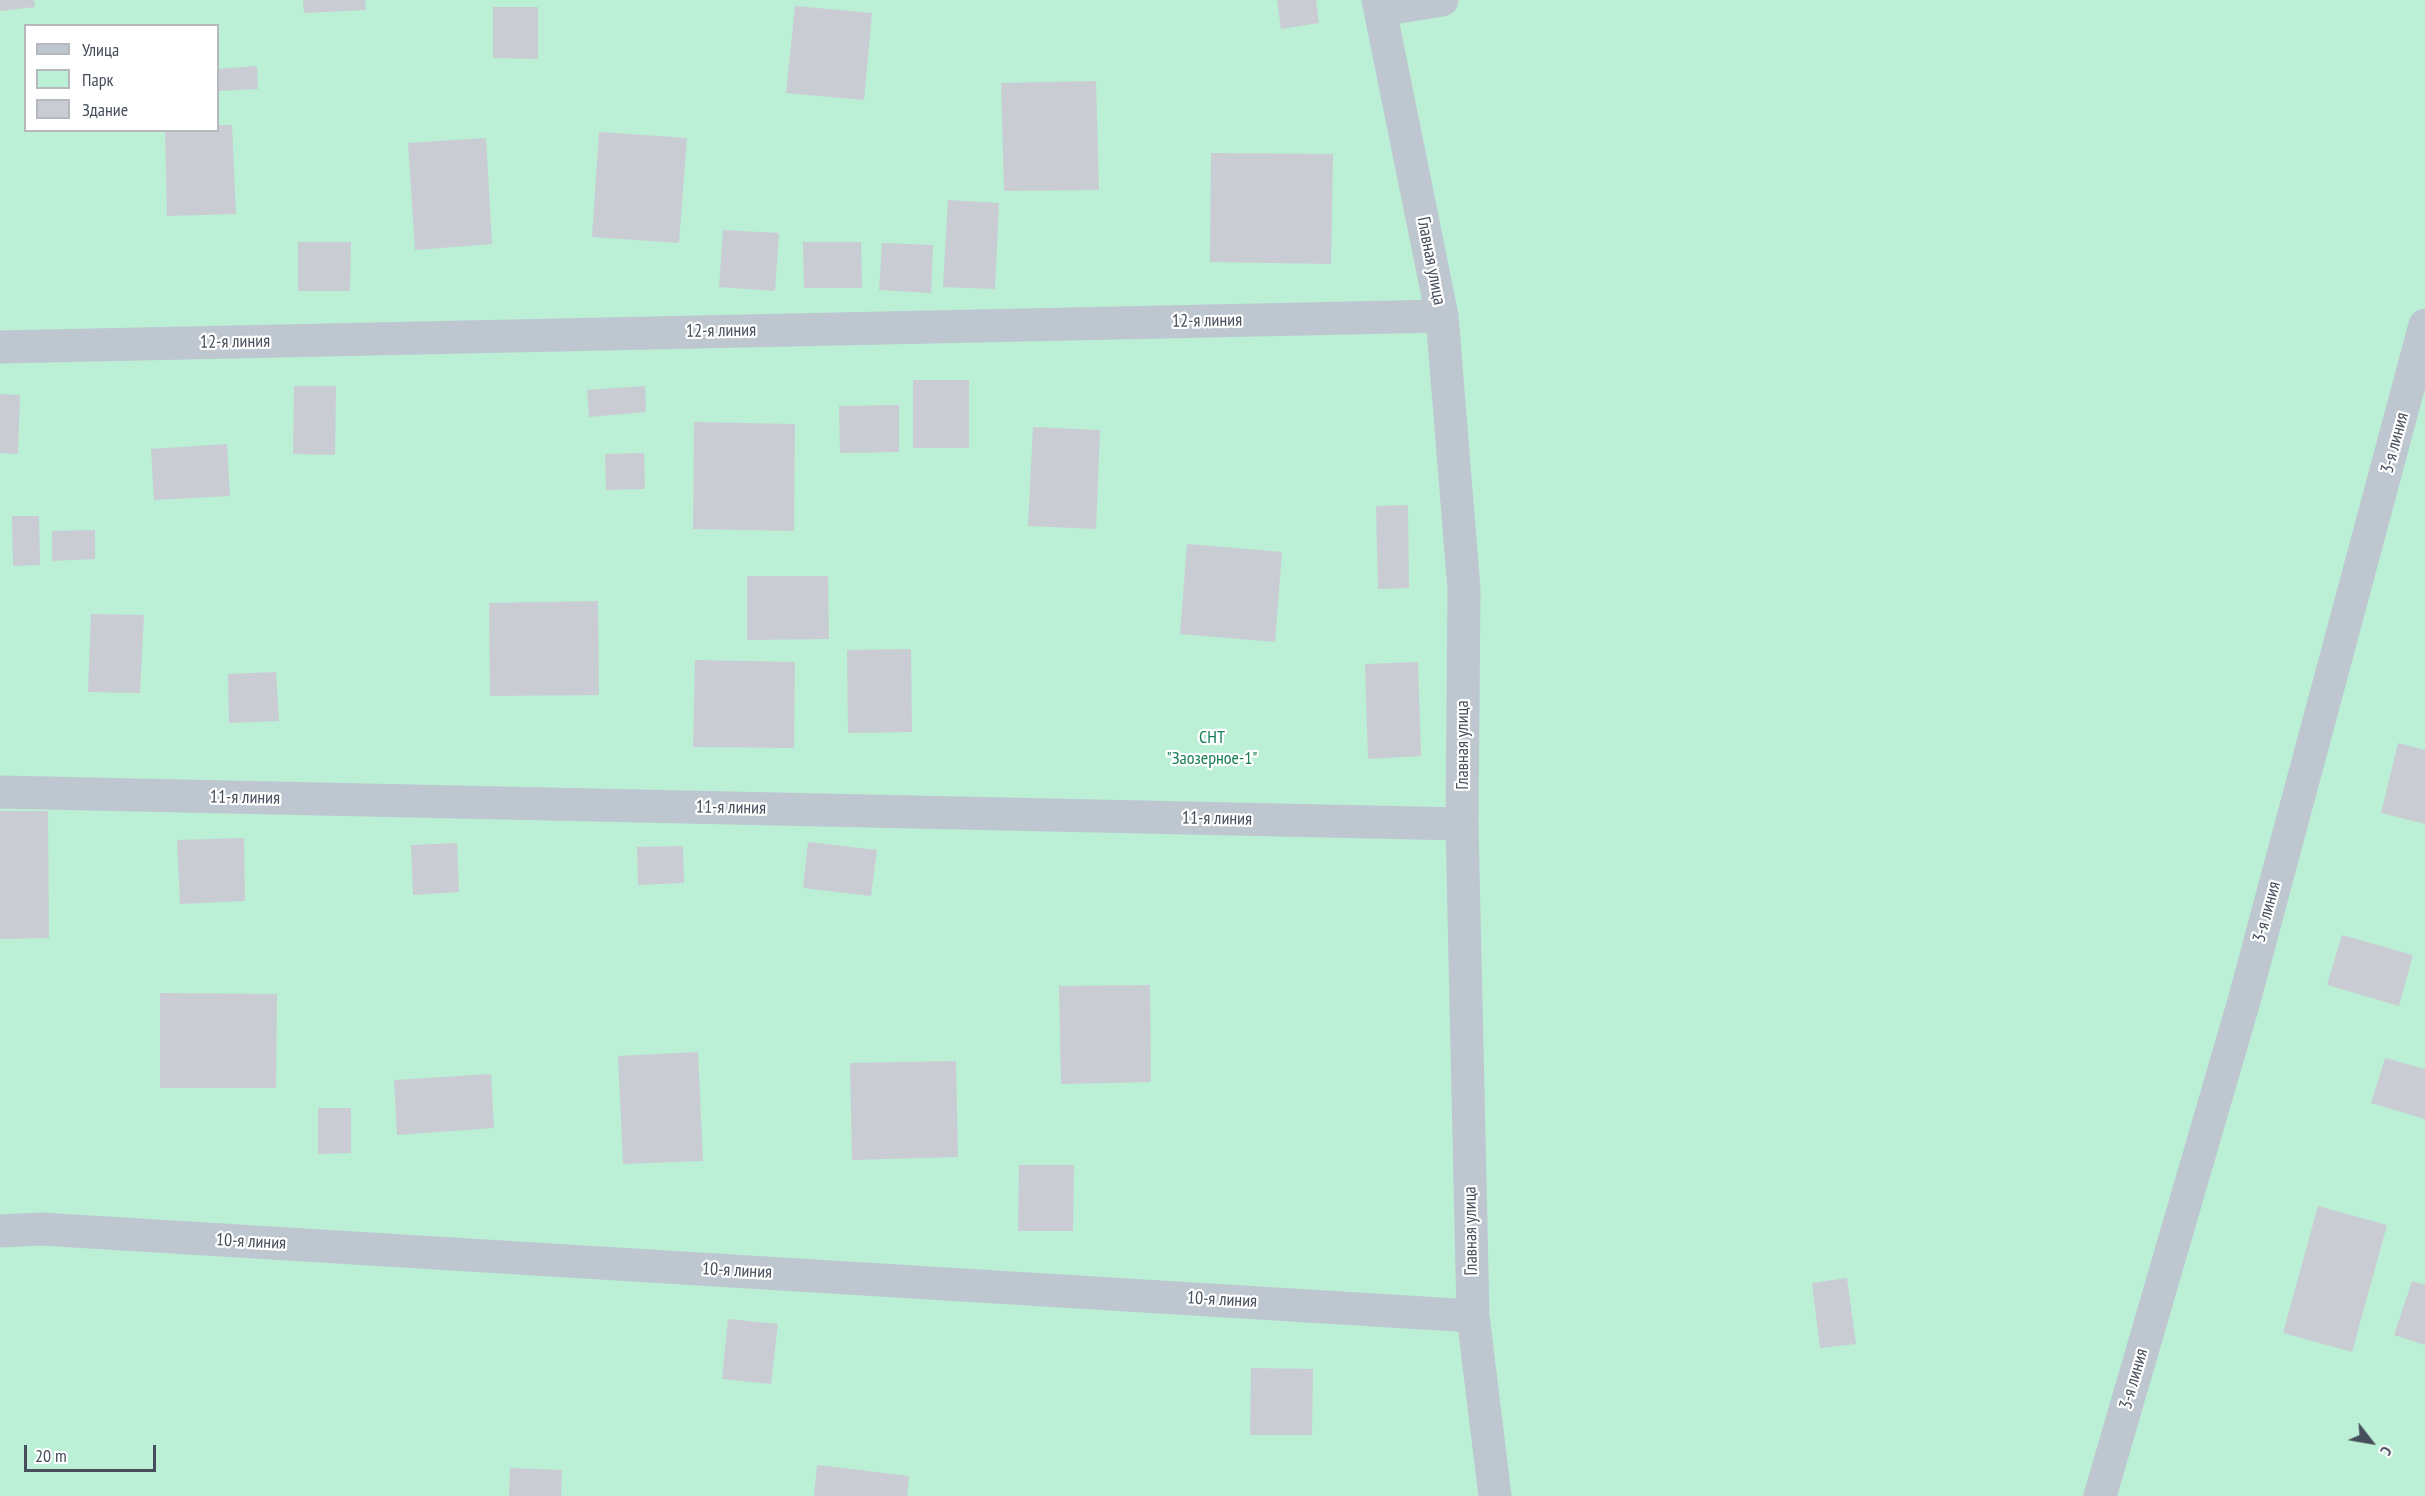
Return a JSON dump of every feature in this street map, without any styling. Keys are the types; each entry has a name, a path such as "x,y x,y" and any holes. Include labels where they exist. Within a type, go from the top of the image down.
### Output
{"street":[{"path":"1379,5 1442,0"},
{"name":"Главная улица","path":"1379,5 1442,316 1464,590 1462,824 1473,1316 1495,1496"},
{"name":"12-я линия","path":"0,347 1442,316"},
{"name":"3-я линия","path":"2100,1496 2244,1000 2425,326"},
{"name":"11-я линия","path":"0,792 1462,824"},
{"name":"10-я линия","path":"0,1231 41,1229 1473,1316"}],"green space":[{"name":"СНТ \"Заозерное-1\"","path":"0,0 2425,0 2425,1496 0,1496"}],"building":[{"path":"0,0 34,0 35,7 0,11"},
{"path":"303,0 365,0 366,10 304,13"},
{"path":"1277,0 1316,0 1319,23 1281,29"},
{"path":"795,6 872,13 864,100 786,93"},
{"path":"493,7 538,7 538,59 493,58"},
{"path":"257,66 258,89 219,91 219,69"},
{"path":"1096,81 1099,190 1004,191 1001,83"},
{"path":"219,125 232,125 236,214 167,216 165,132 219,132"},
{"path":"599,132 687,138 679,243 592,237"},
{"path":"486,138 492,244 415,250 408,143"},
{"path":"1211,153 1333,154 1331,264 1210,262"},
{"path":"948,200 999,203 995,289 943,287"},
{"path":"723,230 779,233 775,291 719,287"},
{"path":"298,242 351,242 350,291 298,291"},
{"path":"803,242 861,242 862,288 804,288"},
{"path":"882,243 933,245 931,293 879,290"},
{"path":"913,380 969,380 969,448 913,448"},
{"path":"294,386 336,386 335,455 293,454"},
{"path":"645,386 646,412 589,417 587,390"},
{"path":"0,394 20,395 18,454 0,453"},
{"path":"899,405 899,452 840,453 839,406"},
{"path":"694,422 795,424 794,531 693,529"},
{"path":"1033,427 1100,430 1096,529 1028,526"},
{"path":"227,444 230,496 154,500 151,449"},
{"path":"644,453 645,489 606,490 605,454"},
{"path":"1408,505 1409,588 1378,589 1376,506"},
{"path":"12,516 39,516 40,565 13,566"},
{"path":"95,530 95,559 52,561 52,531"},
{"path":"1187,544 1282,552 1275,642 1180,634"},
{"path":"747,576 828,576 829,639 747,640"},
{"path":"598,601 599,695 490,696 489,603"},
{"path":"91,614 144,615 140,693 88,692"},
{"path":"911,649 912,732 848,733 847,650"},
{"path":"695,660 795,662 794,748 693,747"},
{"path":"1418,662 1421,756 1368,759 1365,664"},
{"path":"276,672 279,721 229,723 228,674"},
{"path":"2398,743 2425,750 2425,824 2381,813"},
{"path":"0,811 48,811 49,938 0,939"},
{"path":"244,838 245,901 180,904 177,840"},
{"path":"808,842 877,850 871,896 803,888"},
{"path":"457,843 459,892 413,895 411,845"},
{"path":"683,846 684,883 638,885 637,847"},
{"path":"2342,935 2413,955 2399,1006 2327,985"},
{"path":"1150,985 1151,1082 1061,1084 1059,986"},
{"path":"160,993 277,994 276,1088 160,1088"},
{"path":"698,1052 703,1161 623,1164 618,1056"},
{"path":"2385,1058 2425,1069 2425,1119 2371,1103"},
{"path":"956,1061 958,1157 852,1160 850,1063"},
{"path":"491,1074 494,1128 397,1135 394,1080"},
{"path":"318,1108 351,1108 351,1153 318,1154"},
{"path":"1019,1165 1074,1165 1073,1231 1018,1231"},
{"path":"2318,1206 2387,1225 2352,1352 2283,1333"},
{"path":"1847,1278 1856,1344 1820,1348 1812,1283"},
{"path":"2412,1281 2425,1285 2425,1345 2394,1335"},
{"path":"728,1319 778,1324 771,1384 722,1379"},
{"path":"1251,1368 1313,1369 1312,1435 1250,1435"},
{"path":"817,1465 909,1476 907,1496 814,1496"},
{"path":"510,1468 562,1470 561,1496 509,1496"}]}
